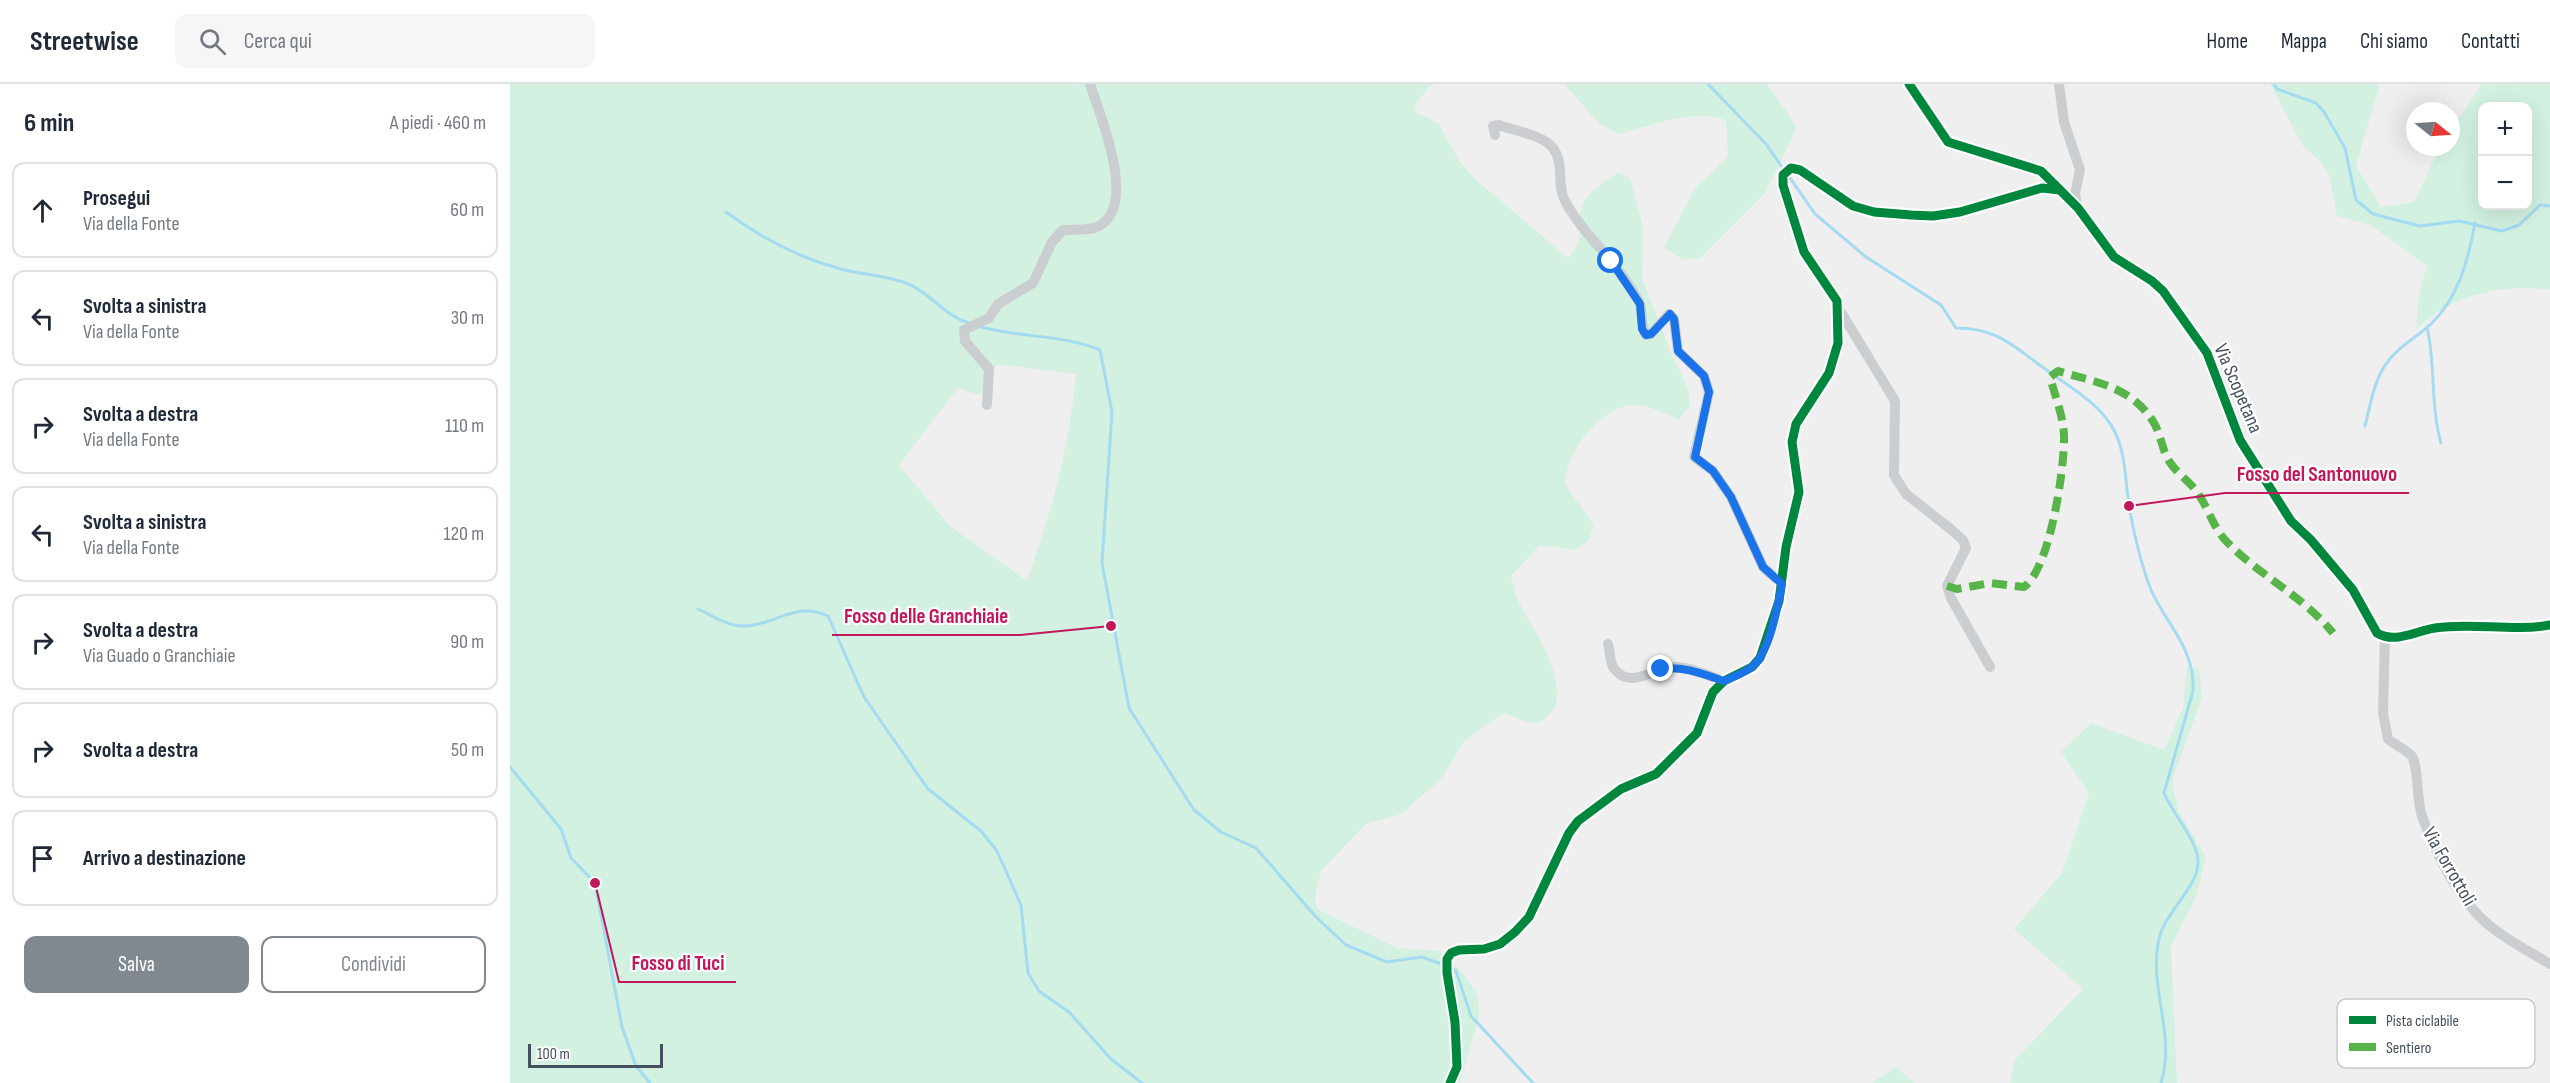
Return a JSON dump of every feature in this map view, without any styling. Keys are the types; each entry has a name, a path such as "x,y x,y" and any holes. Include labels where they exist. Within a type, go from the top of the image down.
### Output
{"street":[{"path":"987,405 989,369 965,341 964,330 989,318 998,304 1033,284 1052,242 1063,230 1099,227 1110,216 1117,198 1112,150 1090,84"},
{"name":"Via Scopetana","path":"1909,84 1948,142 2041,171 2078,208 2114,258 2152,281 2163,291 2207,354 2240,440 2291,521 2311,540 2353,590 2377,633 2385,637"},
{"path":"2059,84 2064,122 2080,170 2075,194 2078,208"},
{"path":"1495,135 1493,126 1499,126 1545,141 1555,150 1560,166 1559,187 1564,199 1582,229 1629,286 1640,304 1642,329 1646,335 1651,334 1670,314 1674,319 1678,351 1704,376 1709,392 1695,457 1713,471 1731,497 1763,567 1782,584"},
{"path":"1990,667 1951,598 1947,586 1966,548 1963,540 1906,494 1894,474 1895,401 1839,308 1831,289 1804,252 1783,185 1783,175 1791,168 1807,172 1839,199 1853,206 1874,212 1911,215 1934,216 1960,212 2042,188 2060,190"},
{"path":"1450,1083 1457,1067 1455,1022 1447,973 1447,959 1451,953 1459,950 1484,949 1500,944 1515,932 1529,918 1569,833 1578,821 1621,789 1656,774 1689,743 1704,721 1713,692 1724,681 1752,667 1760,658 1782,584 1786,547 1799,492 1792,442 1796,424 1829,373 1838,344 1839,308"},
{"path":"2385,637 2393,638 2435,628 2461,625 2537,627 2550,625"},
{"name":"Via Forrottoli","path":"2385,637 2383,713 2388,740 2409,752 2414,759 2416,791 2421,814 2431,839 2461,892 2480,917 2550,964"},
{"path":"1608,644 1612,666 1626,677 1637,679 1661,669 1674,667 1724,681"}],"green space":[{"path":"510,84 1434,84 1415,105 1416,112 1439,124 1459,161 1475,179 1568,258 1580,237 1581,212 1589,194 1618,173 1630,178 1643,226 1642,278 1669,348 1688,389 1690,406 1679,419 1651,408 1634,405 1621,408 1597,422 1578,445 1567,471 1565,484 1594,525 1589,540 1575,550 1540,545 1511,576 1517,598 1555,675 1557,691 1555,705 1547,717 1542,721 1532,723 1505,712 1464,741 1441,779 1401,814 1366,824 1321,871 1315,896 1317,909 1397,948 1439,951 1463,973 1478,996 1479,1017 1460,1083 510,1083","holes":["997,364 1076,374 1069,427 1058,479 1027,581 950,526 899,465 958,388 979,395"]},
{"path":"1564,84 1767,84 1797,127 1766,192 1700,258 1684,260 1664,248 1695,188 1728,157 1726,120 1700,116 1686,117 1618,134 1599,123"},
{"path":"2270,84 2376,84 2379,87 2356,166 2381,207 2414,202 2436,156 2460,156 2460,117 2482,84 2550,84 2550,290 2522,288 2480,293 2442,309 2416,329 2419,294 2427,266 2370,225 2337,216 2329,175 2321,162 2303,146"},
{"path":"2187,666 2199,669 2202,698 2172,781 2178,810 2206,857 2196,898 2171,945 2177,1083 2010,1083 2014,1061 2083,989 2014,929 2062,873 2089,793 2061,752 2091,723 2164,750 2183,708"},
{"path":"1896,1067 1915,1083 1871,1083"}],"waterway":[{"path":"1708,84 1766,144 1784,170"},
{"path":"2274,84 2277,89 2316,103 2324,112 2345,148 2356,200 2373,214 2420,226 2459,221 2502,231 2519,225 2540,205 2550,206"},
{"path":"1788,175 1815,214 1866,257 1941,305 1956,328 1982,331 2002,339 2072,388 2101,412 2119,441 2133,525 2145,573 2152,592 2180,639 2193,676 2193,691 2164,793 2190,837 2198,863 2193,880 2161,932 2157,951 2156,969 2166,1045 2161,1083"},
{"path":"726,212 767,239 810,259 841,269 908,284 924,293 952,315 969,323"},
{"path":"2365,426 2375,386 2390,358 2431,324 2449,302 2461,277 2475,223"},
{"path":"981,327 1071,341 1100,350 1112,412 1102,563 1129,708 1194,810 1221,832 1256,848 1316,917 1346,945 1387,962 1422,957 1444,965"},
{"path":"2427,327 2435,414 2441,443"},
{"path":"698,609 740,626 757,624 796,612 817,612 828,616 864,697 928,789 981,831 997,851 1021,905 1028,973 1039,991 1069,1012 1111,1059 1142,1083"},
{"path":"510,767 561,829 571,858 595,883 622,1027 636,1066 650,1083"},
{"path":"1450,967 1456,971 1471,1016 1533,1083"}],"marked path":[{"path":"1947,586 1957,589 1990,583 2024,587 2033,577 2048,539 2062,470 2064,435 2050,377 2058,371 2112,388 2135,401 2154,423 2169,461 2203,501 2222,537 2253,565 2308,608 2333,633"}],"cycle path":[{"path":"1909,84 1948,142 2041,171 2078,208 2114,257 2152,281 2163,291 2207,353 2240,440 2291,521 2311,540 2353,590 2377,633 2398,637 2449,626 2521,628 2550,625"},
{"path":"1450,1083 1457,1067 1455,1022 1447,973 1447,959 1451,953 1459,950 1484,949 1500,944 1515,932 1529,917 1569,833 1578,821 1621,789 1656,774 1697,733 1713,692 1724,681 1752,667 1760,658 1779,601 1786,547 1799,492 1792,442 1796,424 1829,373 1838,343 1837,301 1804,252 1783,185 1783,175 1791,168 1800,170 1853,206 1874,212 1911,215 1933,216 1960,212 2042,188 2060,190"}],"place":[{"name":"Fosso del Santonuovo","path":"2129,506"},
{"name":"Fosso delle Granchiaie","path":"1111,626"},
{"name":"Fosso di Tuci","path":"595,883"}],"route":[{"path":"1611,261 1640,304 1642,329 1646,335 1651,334 1670,314 1674,319 1678,351 1704,376 1709,392 1695,457 1713,471 1731,497 1763,567 1782,584 1771,628 1760,658 1752,667 1724,681 1692,670 1674,667 1661,669"}]}
